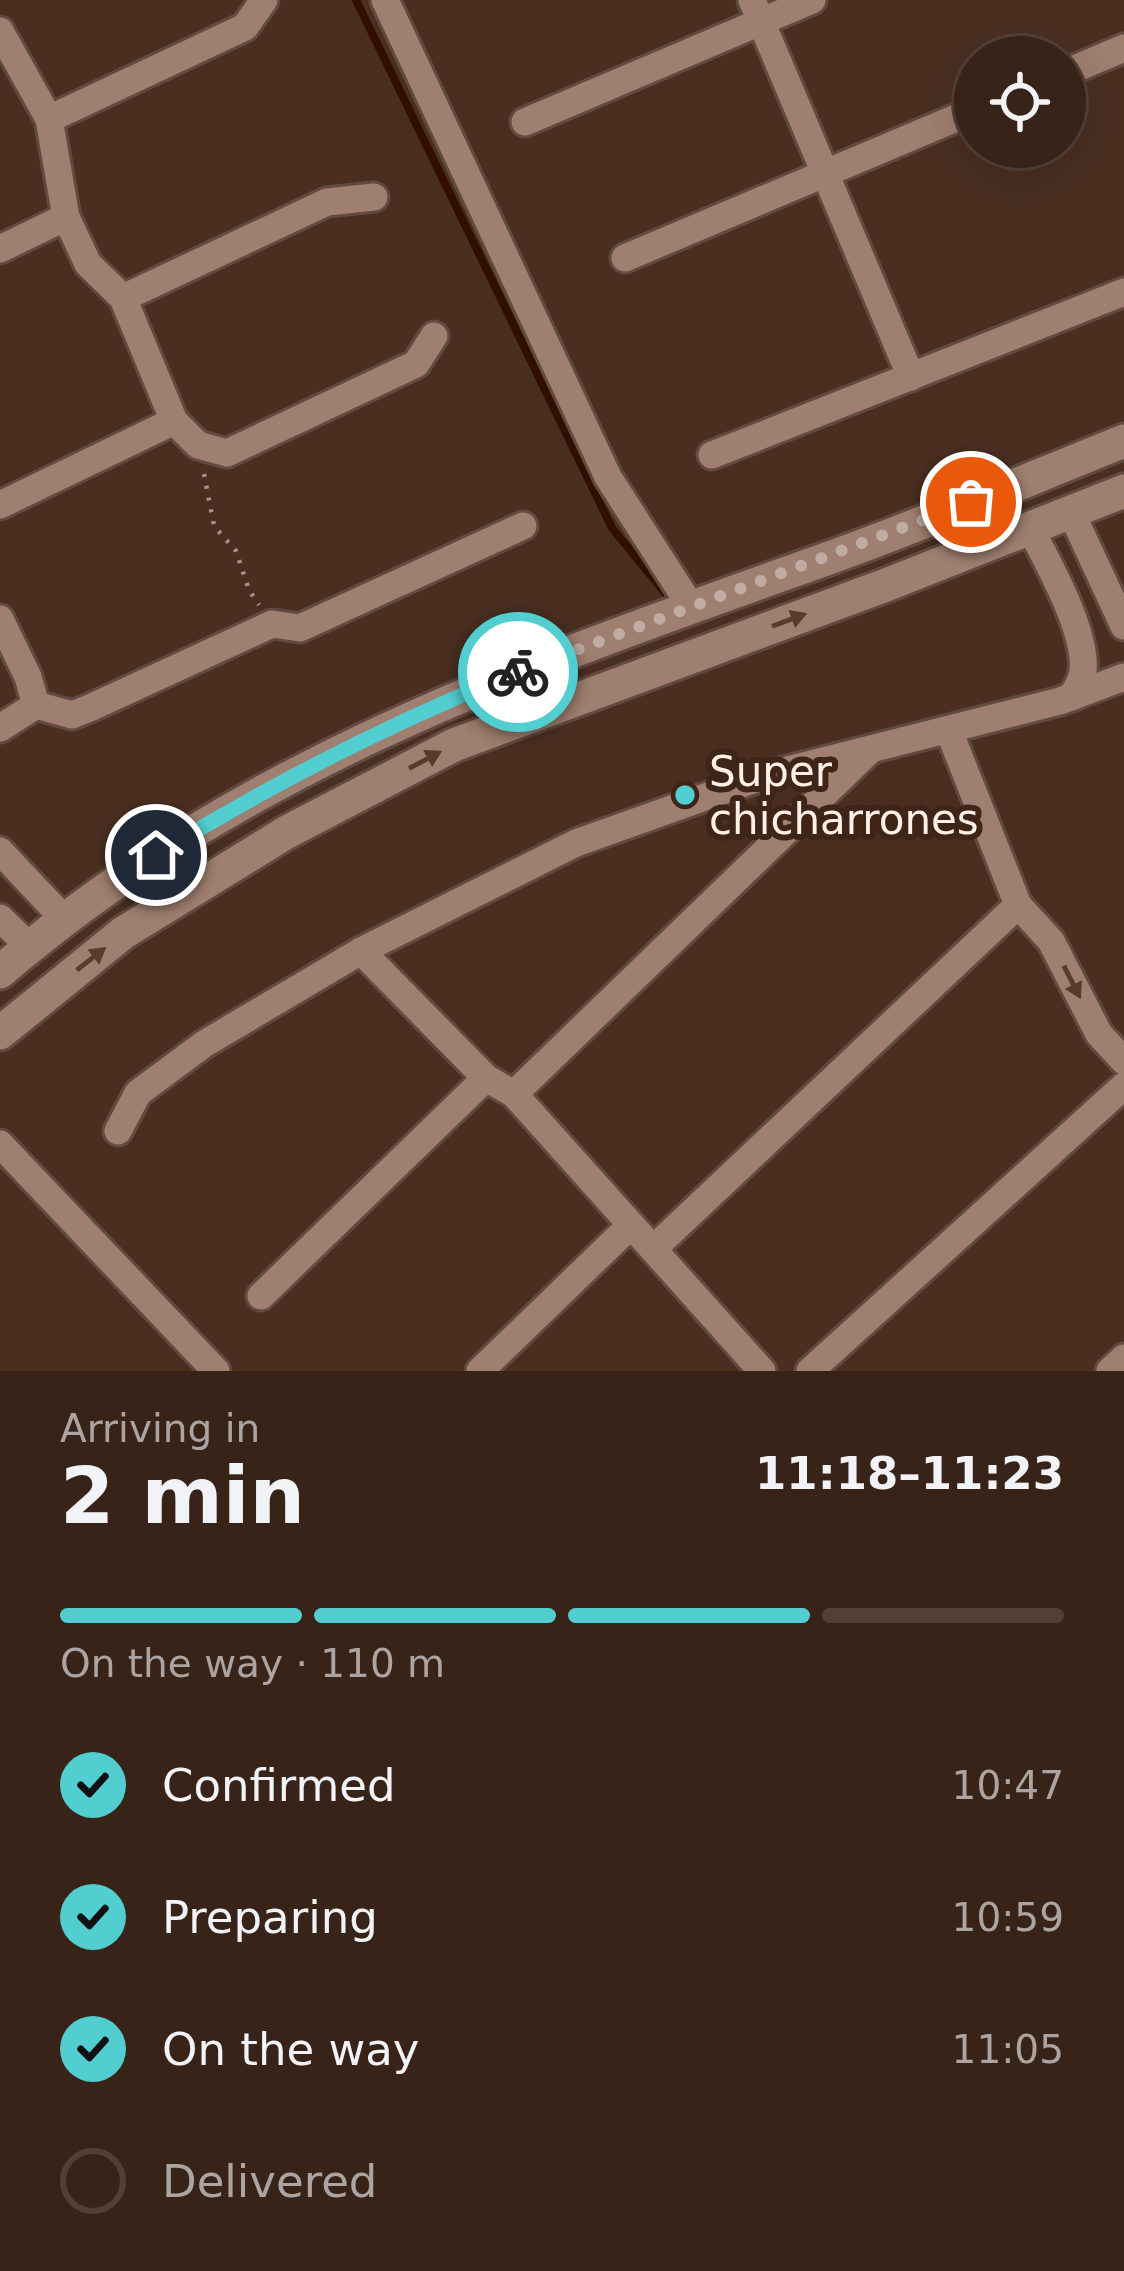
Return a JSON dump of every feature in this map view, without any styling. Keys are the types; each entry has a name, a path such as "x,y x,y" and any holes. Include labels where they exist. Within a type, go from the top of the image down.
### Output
{"street":[{"path":"49,119 245,27 264,0"},
{"path":"385,0 608,477 690,605"},
{"path":"525,122 757,11 812,0"},
{"path":"757,11 911,377"},
{"path":"0,31 49,119 67,217 88,263 123,298 175,421 198,446 227,453 416,364 434,336"},
{"path":"1086,64 1124,48"},
{"path":"625,258 954,119"},
{"path":"123,298 327,202 374,197"},
{"path":"0,249 67,217"},
{"path":"712,455 1124,292"},
{"path":"0,505 175,421"},
{"path":"0,972 130,871 249,797 419,711 1124,441"},
{"path":"0,1033 123,933 287,832 454,745 1124,491"},
{"path":"1060,517 1124,597"},
{"path":"1060,517 1124,626"},
{"path":"118,1131 138,1093 204,1044 361,951 576,844 764,776 949,731 1111,682 1060,517"},
{"path":"1060,517 1050,567 1082,653 1083,676 1072,697"},
{"path":"0,728 35,705 72,715 272,624 300,628 523,526"},
{"path":"817,562 837,603"},
{"path":"0,619 28,677 35,705"},
{"path":"949,731 1018,905 1051,941 1099,1034 1124,1060"},
{"path":"514,1094 870,750"},
{"path":"152,916 170,888 200,869 200,850 183,838"},
{"path":"0,851 66,920"},
{"path":"652,1249 1018,905"},
{"path":"0,918 31,948"},
{"path":"361,951 486,1078 514,1094 757,1370"},
{"path":"261,1296 486,1078"},
{"path":"810,1371 1124,1086"},
{"path":"0,1144 216,1371"},
{"path":"480,1371 631,1225"},
{"path":"1110,1371 1124,1358"}],"path":[{"path":"198,446 214,526 236,551 249,590 272,624"}],"waterway":[{"path":"356,0 612,528 670,599"}],"way so far":[{"path":"518,672 971,502"}],"place":[{"name":"Super chicharrones","path":"685,795"}],"route":[{"path":"156,855 249,797 419,711 518,672"}]}
